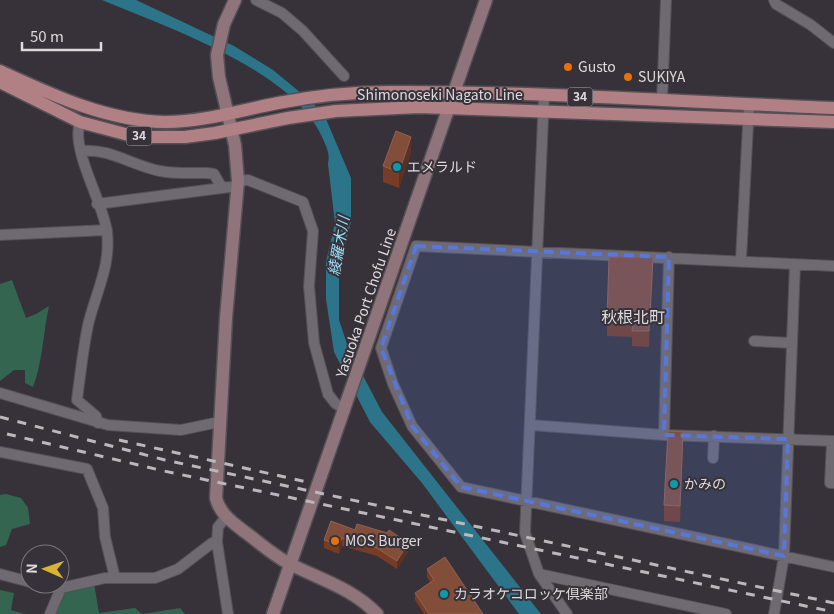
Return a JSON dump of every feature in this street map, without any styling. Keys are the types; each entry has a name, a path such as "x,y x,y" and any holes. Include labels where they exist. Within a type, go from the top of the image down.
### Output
{"main road":[{"name":"Shimonoseki Nagato Line","path":"0,71 46,93 115,115 164,122 186,121 229,114 279,102 380,92 662,100 834,108"},
{"name":"Shimonoseki Nagato Line","path":"0,82 80,122 125,134 147,137 185,137 336,111 449,108 834,122"}],"street":[{"path":"235,0 219,40 217,68 232,130 238,184 216,498 219,508 226,517 289,564 351,592 377,614"},
{"path":"256,0 289,19 344,76"},
{"name":"Yasuoka Port Chofu Line","path":"273,614 486,0"},
{"path":"662,100 666,0"},
{"path":"774,0 776,4 811,25 834,43"},
{"path":"544,96 525,533 539,574 567,614"},
{"path":"741,260 749,105"},
{"path":"80,122 78,129 82,151 97,204 107,230 108,253 106,270 89,323 77,400 96,416 98,423"},
{"path":"82,151 105,151 160,171 214,174 219,179 222,188"},
{"path":"97,204 222,188 248,180 303,202 313,231 309,286 314,343 328,394 334,403 346,407"},
{"path":"0,235 107,230"},
{"path":"834,266 741,260 416,246 381,348 393,384 412,426 461,487 834,567"},
{"path":"664,434 670,258"},
{"path":"774,614 784,556 794,264"},
{"path":"754,341 792,343"},
{"path":"0,393 108,426 180,430 220,422"},
{"path":"531,425 664,434 833,441 830,483 834,483"},
{"path":"713,458 714,436"},
{"path":"0,452 88,469 103,508 105,537 115,578"},
{"path":"226,517 218,527 217,542 228,614"},
{"path":"70,586 105,578 135,579 167,575 187,563 212,543 217,542"},
{"path":"0,574 20,579"},
{"path":"539,574 726,614"},
{"path":"50,614 58,594"}],"highlighted area":[{"path":"416,246 669,257 664,435 788,439 784,556 461,487 412,426 381,348"}],"green space":[{"path":"12,280 26,318 49,306 41,357 33,387 25,383 25,370 14,370 0,381 0,284"},
{"path":"6,494 21,498 28,508 30,524 12,529 6,545 0,547 0,495"},
{"path":"94,583 99,613 135,608 142,614 49,614 62,594 70,594 70,589"},
{"path":"0,590 14,593 11,610 25,614 0,614"},
{"path":"180,608 185,614 142,614"}],"water":[{"name":"綾羅木川","path":"102,0 136,0 234,46 273,70 313,103 326,119 351,178 351,222 339,268 339,320 348,347 382,412 541,614 519,614 422,483 370,422 334,352 326,299 326,262 335,223 329,160 323,139 308,114 286,92 258,72 226,54"}],"building":[{"path":"396,131 411,137 399,172 383,166"},
{"path":"609,257 653,257 649,331 632,331 633,321 607,320"},
{"name":"かみの","path":"668,431 683,432 680,506 664,505"},
{"path":"331,521 355,530 357,524 387,533 389,530 408,543 397,561 377,548 342,538 339,545 324,540"},
{"name":"カラオケコロッケ倶楽部","path":"445,557 483,614 429,614 415,593 434,580 427,569"}],"railway":[{"path":"0,417 165,460 834,603"},
{"path":"7,434 164,471 834,612"},
{"path":"119,440 307,482"}],"place":[{"name":"Gusto","path":"568,67"},
{"name":"SUKIYA","path":"628,77"},
{"name":"エメラルド","path":"397,167"},
{"name":"かみの","path":"674,484"},
{"name":"MOS Burger","path":"335,541"},
{"name":"カラオケコロッケ倶楽部","path":"444,594"}],"district":[{"name":"秋根北町","path":"633,317"}]}
